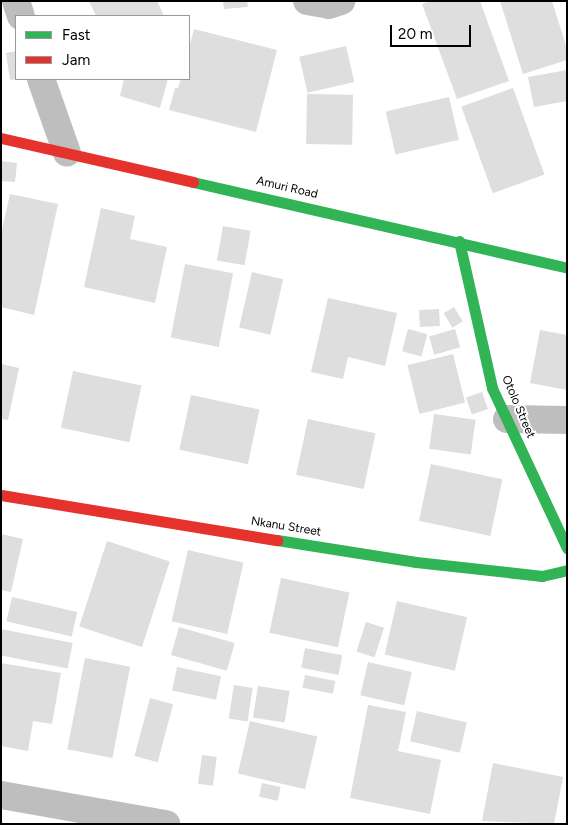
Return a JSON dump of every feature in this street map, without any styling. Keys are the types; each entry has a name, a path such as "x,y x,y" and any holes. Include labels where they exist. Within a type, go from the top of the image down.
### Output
{"street":[{"path":"16,1 21,15"},
{"path":"307,1 329,5 342,1"},
{"path":"41,80 67,153"},
{"name":"Amuri Road","path":"1,138 459,241 567,268"},
{"name":"Otolo Street","path":"459,241 492,388 567,548"},
{"path":"506,419 567,420"},
{"name":"Nkanu Street","path":"1,496 416,562 542,576 567,570"},
{"path":"1,795 166,824"}],"building":[{"path":"89,1 157,1 164,15 96,15"},
{"path":"223,1 247,1 248,7 224,9"},
{"path":"431,1 480,1 509,81 457,99 422,4"},
{"path":"500,1 552,1 567,49 567,60 523,74"},
{"path":"194,29 277,50 256,132 169,110 175,88 178,88 181,80 190,80 190,44"},
{"path":"346,46 354,82 308,93 299,57"},
{"path":"15,51 15,79 10,80 6,53"},
{"path":"567,70 567,101 534,107 528,77"},
{"path":"124,80 168,80 160,108 120,96"},
{"path":"513,88 544,174 493,193 461,107"},
{"path":"307,94 353,95 352,145 306,144"},
{"path":"449,97 459,140 396,154 386,112"},
{"path":"1,161 17,163 15,182 1,181"},
{"path":"10,194 58,204 34,315 1,307 1,234"},
{"path":"101,208 135,216 130,239 167,247 155,303 84,287"},
{"path":"223,226 251,231 244,265 217,260"},
{"path":"185,264 233,273 219,347 171,338"},
{"path":"252,272 283,279 270,335 239,328"},
{"path":"328,298 397,313 385,366 348,357 343,379 311,372"},
{"path":"454,307 463,322 452,328 444,313"},
{"path":"439,309 440,326 420,327 419,310"},
{"path":"408,329 427,334 421,356 402,351"},
{"path":"455,329 460,347 434,355 429,336"},
{"path":"540,330 567,335 567,390 530,383"},
{"path":"453,354 465,403 419,414 407,365"},
{"path":"1,364 19,368 8,420 1,419"},
{"path":"73,371 141,386 129,442 61,428"},
{"path":"482,392 488,409 472,415 466,398"},
{"path":"191,395 259,410 248,464 179,450"},
{"path":"434,414 476,420 471,455 429,449"},
{"path":"308,419 375,433 364,489 296,475"},
{"path":"431,464 502,479 490,536 419,521"},
{"path":"1,534 23,539 11,592 1,590"},
{"path":"107,541 170,561 142,647 79,627"},
{"path":"188,550 244,563 227,634 172,621"},
{"path":"281,578 349,593 338,647 269,633"},
{"path":"12,597 77,612 72,636 6,621"},
{"path":"397,601 467,617 455,671 385,655"},
{"path":"366,622 384,628 374,657 356,651"},
{"path":"179,627 235,643 227,671 171,655"},
{"path":"1,629 73,643 68,668 1,655"},
{"path":"305,648 342,655 338,675 301,668"},
{"path":"85,658 130,667 112,758 67,749"},
{"path":"368,662 412,672 404,705 360,695"},
{"path":"1,663 61,673 52,724 33,721 28,751 1,746"},
{"path":"177,667 221,676 216,700 172,690"},
{"path":"305,675 335,681 333,694 303,688"},
{"path":"234,685 253,688 247,722 229,719"},
{"path":"258,686 290,691 285,723 253,718"},
{"path":"150,698 173,704 158,762 134,756"},
{"path":"368,705 406,712 398,751 441,760 430,814 350,798"},
{"path":"417,711 467,722 460,753 410,741"},
{"path":"250,721 317,737 305,789 238,774"},
{"path":"202,755 217,757 213,786 198,784"},
{"path":"493,763 563,777 554,824 482,821"},
{"path":"262,783 281,787 278,801 259,797"}],"traffic: fast":[{"path":"193,182 567,268"},
{"path":"459,241 492,388 567,548"},
{"path":"277,540 416,562 542,576 567,570"}],"traffic: jam":[{"path":"1,138 193,182"},
{"path":"1,495 277,540"}]}
